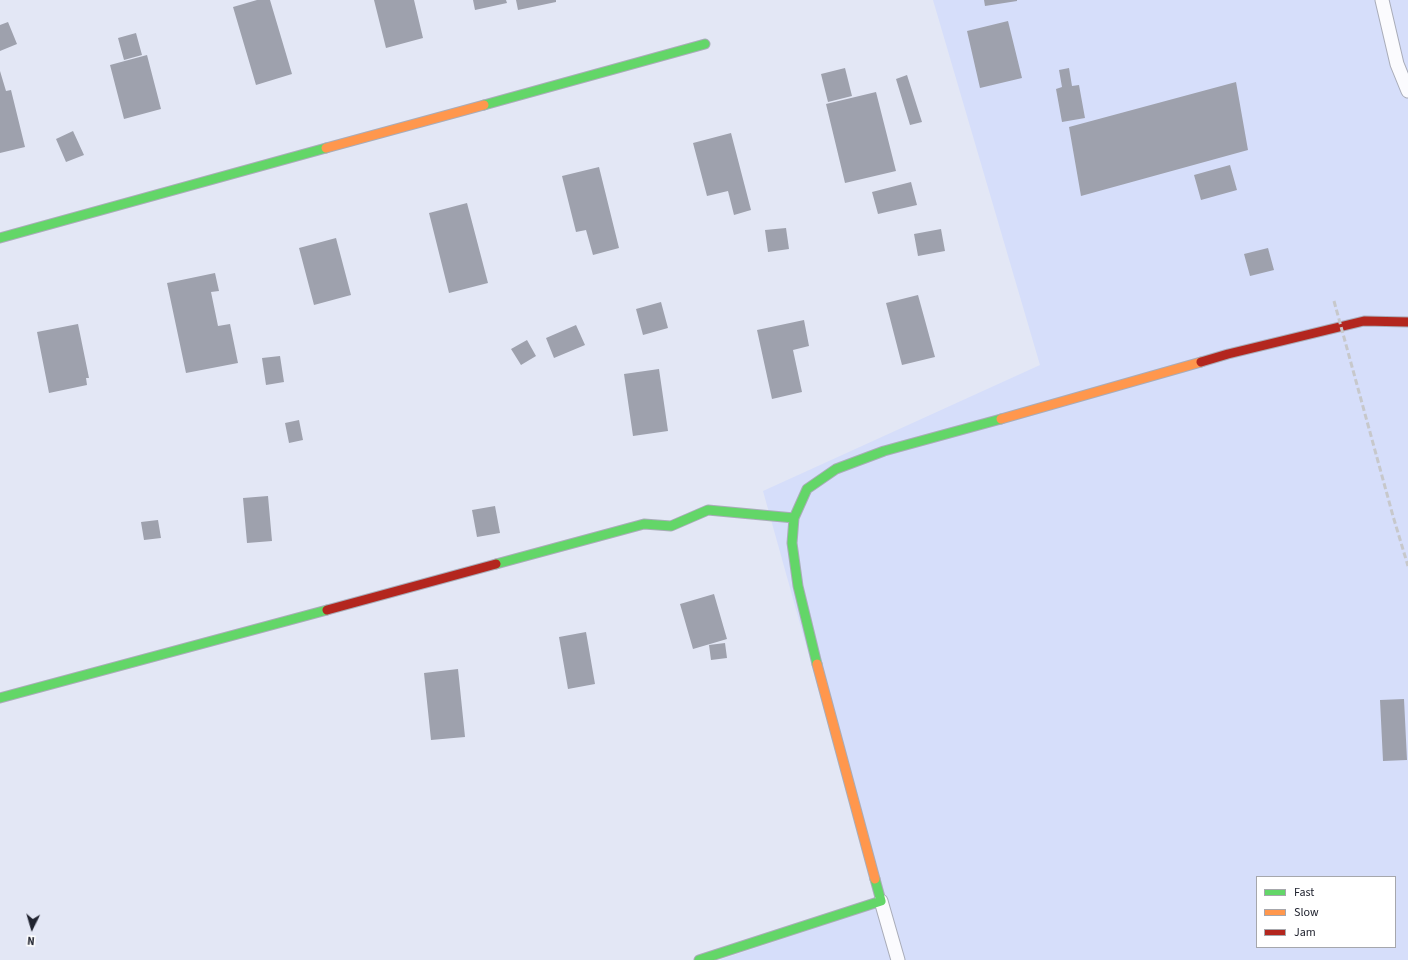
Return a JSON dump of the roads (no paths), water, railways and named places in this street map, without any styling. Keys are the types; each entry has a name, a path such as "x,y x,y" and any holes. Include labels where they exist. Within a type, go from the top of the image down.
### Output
{"street":[{"path":"0,238 705,44"},
{"path":"699,960 881,901 832,722 798,586 792,543 794,518 807,489 836,468 884,451 1228,354 1364,320 1408,322"},
{"path":"0,698 644,524 670,526 708,510 794,518"}],"lane":[{"path":"1382,0 1397,64 1408,91"},
{"path":"881,901 898,960"}],"railway":[{"path":"1334,301 1408,566"}]}
